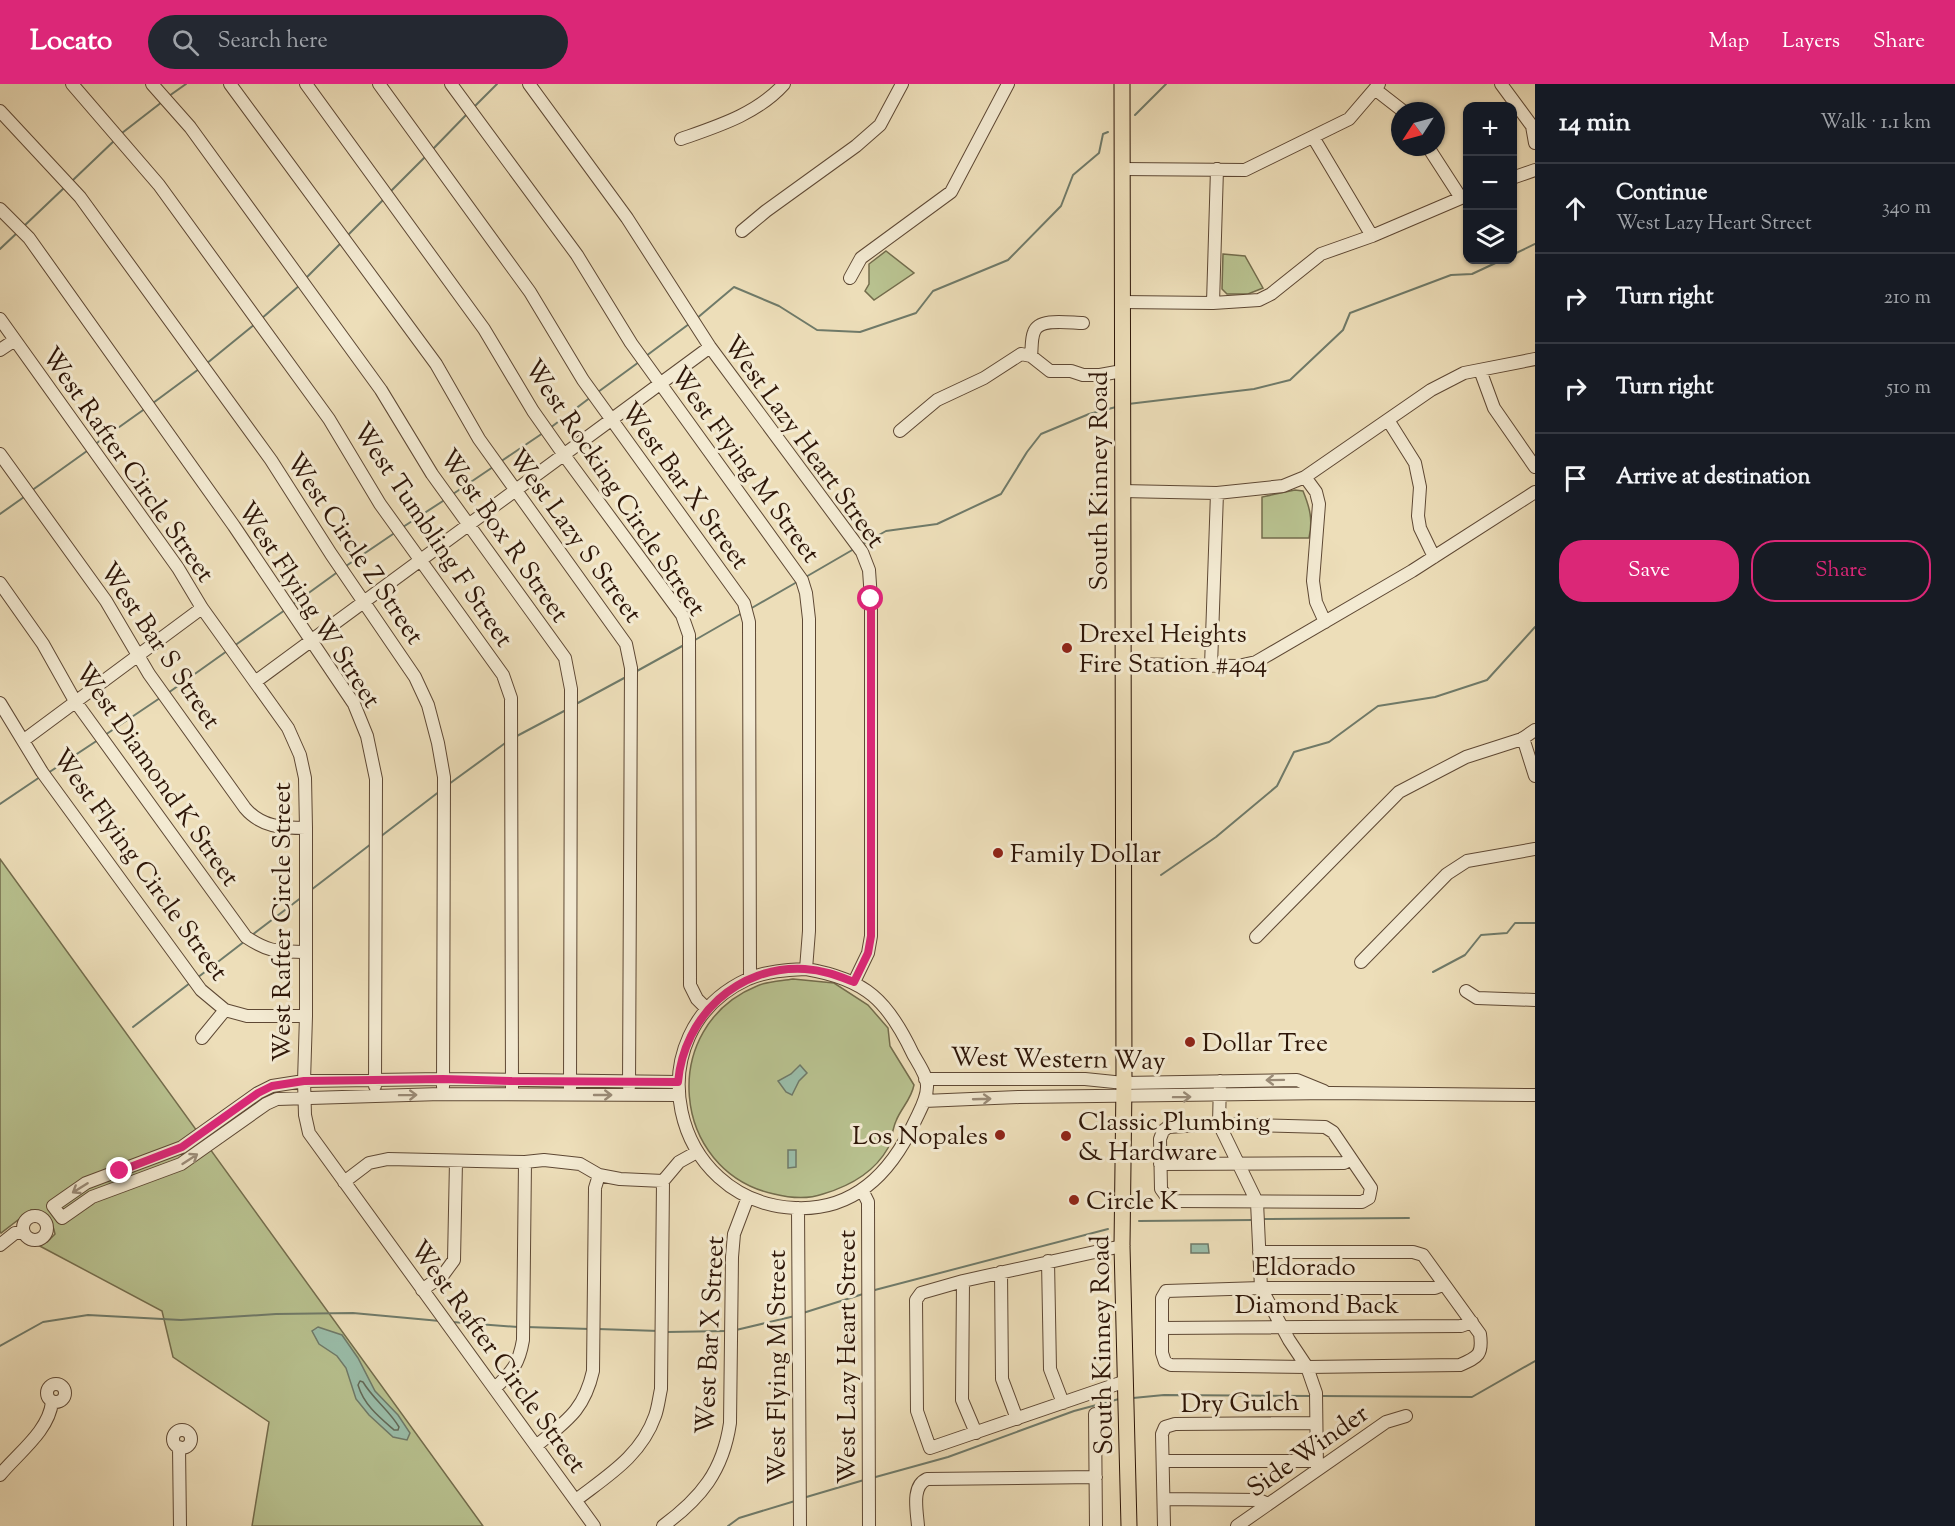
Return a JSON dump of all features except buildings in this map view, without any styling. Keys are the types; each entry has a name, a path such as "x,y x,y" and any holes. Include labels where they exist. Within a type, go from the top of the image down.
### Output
{"main road":[{"name":"South Kinney Road","path":"1122,84 1124,1090 1122,1246 1129,1526"}],"street":[{"name":"West Tumbling F Street","path":"72,84 159,185 329,419 380,504 503,675 511,698 512,1095"},
{"name":"West Box R Street","path":"152,84 190,127 381,390 432,474 565,658 571,690 571,1095"},
{"name":"West Lazy S Street","path":"230,84 436,364 479,439 626,644 631,668 629,1095"},
{"name":"West Rocking Circle Street","path":"306,84 484,329 533,411 564,455 682,615 689,635 690,985 697,999 707,1010"},
{"name":"West Bar X Street","path":"379,84 530,292 583,380 744,603 749,622 750,978"},
{"name":"West Flying M Street","path":"451,84 577,255 631,344 802,580 809,619 809,930 806,969"},
{"name":"West Lazy Heart Street","path":"529,84 627,218 710,347 862,552 869,570 871,936 868,953 854,982"},
{"path":"681,139 733,120 773,96 784,84"},
{"path":"742,231 856,146 880,124 902,84"},
{"path":"850,278 861,258 951,192 1008,84"},
{"path":"1501,84 1532,126 1535,143"},
{"path":"1122,169 1245,170 1349,119 1377,87 1393,102"},
{"name":"West Circle Z Street","path":"0,111 87,206 271,460 331,554 415,677 428,705 444,777 443,1094"},
{"path":"1313,138 1372,236"},
{"path":"1434,156 1463,196"},
{"path":"1213,303 1216,169"},
{"path":"1517,176 1535,170"},
{"path":"1122,302 1213,303 1259,300 1271,294 1321,254 1372,236 1463,197"},
{"name":"West Flying W Street","path":"0,208 29,238 234,526 354,704 366,736 376,778 375,1096"},
{"name":"West Rafter Circle Street","path":"0,319 178,568 202,608 288,728 300,755 305,778 304,1097 309,1133 594,1526"},
{"path":"1031,356 1034,332 1037,327 1044,323 1083,323"},
{"path":"0,351 15,340"},
{"path":"255,682 710,347"},
{"path":"900,431 938,400 984,378 1021,354 1031,356 1050,371 1099,367 1122,371"},
{"path":"1122,491 1217,493 1283,486 1305,477 1431,390 1464,373 1535,359"},
{"path":"1480,370 1494,408 1535,467"},
{"path":"1388,420 1417,469 1420,487 1418,516 1420,528 1434,556"},
{"name":"West Bar S Street","path":"0,454 106,601 149,674 251,815 278,827 306,828"},
{"path":"1305,477 1316,492 1319,504 1313,582 1317,602 1325,622"},
{"path":"1122,664 1238,666 1256,662 1434,556 1535,492"},
{"path":"1211,666 1217,493"},
{"name":"West Diamond K Street","path":"0,583 43,644 75,701 246,937 262,948 275,951 306,952"},
{"path":"24,740 202,608"},
{"name":"West Flying Circle Street","path":"0,703 42,772 201,990 225,1010 247,1016 306,1016"},
{"path":"1256,938 1399,792 1466,756 1523,738 1535,730"},
{"path":"1523,738 1535,776"},
{"path":"1361,962 1447,874 1460,865 1478,858 1535,849"},
{"path":"806,969 831,973 854,982 879,1000 899,1024 928,1084 924,1101 901,1151 883,1172 862,1190 832,1203 798,1208 781,1207 748,1197 719,1178 697,1152 684,1125 678,1082 686,1046 707,1010 727,992 750,978 777,970 806,969"},
{"path":"1466,992 1477,998 1535,1000"},
{"path":"202,1038 225,1010"},
{"path":"678,1082 443,1079 304,1081 272,1086 258,1093 182,1147 86,1183 53,1206 62,1218 92,1197 181,1164 224,1136 266,1104 277,1099 443,1094 678,1095"},
{"name":"West Western Way","path":"925,1079 1085,1079 1124,1090 1219,1096 1331,1093 1535,1095"},
{"name":"West Western Way","path":"924,1101 1019,1098 1220,1081 1297,1080 1331,1093"},
{"path":"1164,1526 1163,1461 1317,1465 1316,1393 1306,1366 1261,1288 1257,1202 1219,1124 1220,1081"},
{"path":"215,1124 224,1136"},
{"path":"1219,1124 1325,1127 1333,1132 1371,1188 1369,1198 1362,1202 1257,1202 1176,1201 1166,1196 1161,1189 1160,1139 1163,1131 1168,1127 1219,1124"},
{"path":"576,1500 623,1465 643,1443 656,1415 661,1389 663,1181 680,1162 697,1152"},
{"path":"155,1158 160,1172"},
{"path":"1160,1164 1344,1163 1351,1158"},
{"path":"344,1182 369,1163 387,1159 525,1162 544,1160 580,1164 599,1175 620,1179 663,1181"},
{"path":"423,1290 443,1275 454,1260 456,1161"},
{"path":"495,1388 510,1374 520,1358 523,1340 525,1162"},
{"path":"120,1171 125,1184"},
{"path":"536,1446 576,1413 588,1392 593,1371 595,1188 599,1175"},
{"name":"West Lazy Heart Street","path":"862,1190 868,1202 869,1526"},
{"name":"West Bar X Street","path":"663,1526 697,1498 716,1469 727,1446 730,1423 732,1257 734,1234 748,1197"},
{"name":"West Flying M Street","path":"798,1208 800,1526"},
{"path":"0,1245 15,1233 24,1233"},
{"path":"1122,1246 1048,1261 921,1293 916,1300 917,1411 930,1448 1126,1381"},
{"path":"1162,1328 1162,1353 1165,1362 1171,1365 1460,1365 1476,1358 1482,1347 1480,1334 1423,1255 1413,1252 1259,1252"},
{"path":"1048,1261 1050,1369 1063,1403"},
{"path":"1001,1272 1002,1380 1017,1419"},
{"path":"963,1281 962,1400 976,1433"},
{"name":"Eldorado","path":"1162,1328 1162,1298 1167,1292 1261,1288 1435,1288 1443,1285"},
{"name":"Diamond Back","path":"1162,1328 1461,1326 1472,1323"},
{"path":"0,1475 43,1427 51,1414 52,1402"},
{"path":"1095,1414 1096,1526"},
{"name":"Side Winder","path":"1238,1526 1317,1465 1386,1422 1406,1416"},
{"name":"Dry Gulch","path":"1163,1461 1162,1434 1165,1427 1175,1424 1316,1423"},
{"path":"179,1447 180,1526"},
{"path":"918,1526 917,1488 920,1482 927,1479 1096,1478"},
{"path":"1164,1499 1260,1500 1268,1504"}],"shaded area":[{"path":"886,251 914,273 874,300 865,291 869,284 869,264"},
{"path":"1223,254 1245,256 1263,288 1248,294 1227,294 1222,289"},
{"path":"1295,490 1303,491 1307,503 1311,520 1309,538 1262,538 1262,497"},
{"path":"0,859 483,1526 252,1526 269,1422 173,1357 162,1311 36,1244 47,1242 55,1234 52,1224 44,1215 31,1210 1,1233"},
{"path":"793,979 834,983 868,1005 888,1028 890,1046 914,1085 896,1121 888,1148 876,1165 843,1187 804,1198 774,1194 739,1180 714,1157 697,1129 689,1096 691,1063 703,1032 725,1005 761,984"}],"water":[{"path":"800,1065 807,1073 799,1081 792,1095 786,1092 778,1081 791,1074"},
{"path":"788,1150 796,1150 796,1167 788,1168"},
{"path":"1191,1244 1208,1244 1209,1253 1191,1253"},
{"path":"318,1327 342,1335 358,1358 375,1391 398,1415 410,1433 407,1440 393,1437 369,1415 356,1399 346,1368 337,1356 319,1344 312,1331"}],"waterway":[{"path":"169,96 186,84"},
{"path":"474,107 497,84"},
{"path":"1135,115 1166,84"},
{"path":"122,133 162,102"},
{"path":"432,150 468,113"},
{"path":"696,319 734,287 779,306 817,330 860,332 916,313 933,291 1008,260 1061,206 1073,175 1099,153 1103,134 1108,132"},
{"path":"72,181 116,139"},
{"path":"390,192 426,156"},
{"path":"24,226 65,187"},
{"path":"348,235 384,199"},
{"path":"0,249 18,232"},
{"path":"306,278 342,242"},
{"path":"1517,253 1535,244"},
{"path":"1128,404 1254,389 1290,380 1343,330 1350,313 1451,275 1472,274 1493,264"},
{"path":"261,319 300,285"},
{"path":"206,364 255,324"},
{"path":"646,356 689,324"},
{"path":"598,392 639,362"},
{"path":"153,403 199,369"},
{"path":"550,428 591,397"},
{"path":"861,545 886,531 937,524 1001,494 1041,434 1089,414 1116,407"},
{"path":"94,445 146,408"},
{"path":"500,462 543,433"},
{"path":"31,491 87,451"},
{"path":"453,494 493,467"},
{"path":"0,514 24,497"},
{"path":"403,527 446,499"},
{"path":"346,566 396,532"},
{"path":"804,578 854,549"},
{"path":"292,605 339,571"},
{"path":"750,609 797,582"},
{"path":"234,646 285,610"},
{"path":"695,640 742,613"},
{"path":"1161,875 1216,837 1277,786 1294,752 1329,742 1378,706 1435,697 1487,680 1535,627"},
{"path":"637,671 684,645"},
{"path":"168,693 227,651"},
{"path":"576,704 626,677"},
{"path":"105,735 160,698"},
{"path":"515,737 566,710"},
{"path":"48,773 98,740"},
{"path":"449,784 508,741"},
{"path":"0,804 40,777"},
{"path":"380,837 440,791"},
{"path":"311,890 371,844"},
{"path":"252,935 302,897"},
{"path":"1433,972 1465,955 1481,935 1507,933 1515,923 1535,923"},
{"path":"197,978 245,941"},
{"path":"133,1027 190,983"},
{"path":"1262,1219 1409,1218"},
{"path":"1139,1221 1253,1220"},
{"path":"871,1291 1108,1229"},
{"path":"803,1313 863,1294"},
{"path":"0,1346 43,1322 88,1315 181,1320 276,1314 353,1313 440,1321"},
{"path":"736,1330 795,1316"},
{"path":"452,1322 518,1327"},
{"path":"526,1327 590,1329"},
{"path":"598,1329 659,1331"},
{"path":"667,1332 727,1331"},
{"path":"1322,1396 1472,1397 1535,1361"},
{"path":"1133,1398 1164,1395 1313,1396"},
{"path":"872,1478 948,1457 1074,1411 1119,1399"},
{"path":"803,1498 864,1480"},
{"path":"728,1526 739,1518 795,1501"}],"place":[{"name":"Drexel Heights Fire Station #404","path":"1067,648"},
{"name":"Family Dollar","path":"998,853"},
{"name":"Dollar Tree","path":"1190,1042"},
{"name":"Los Nopales","path":"1000,1135"},
{"name":"Classic Plumbing & Hardware","path":"1066,1136"},
{"name":"Circle K","path":"1074,1200"}],"route":[{"path":"120,1171 182,1147 258,1093 272,1086 304,1081 443,1079 678,1082 683,1056 692,1031 707,1010 734,987 750,978 777,970 806,969 831,973 854,982 868,953 871,936 871,599"}]}
